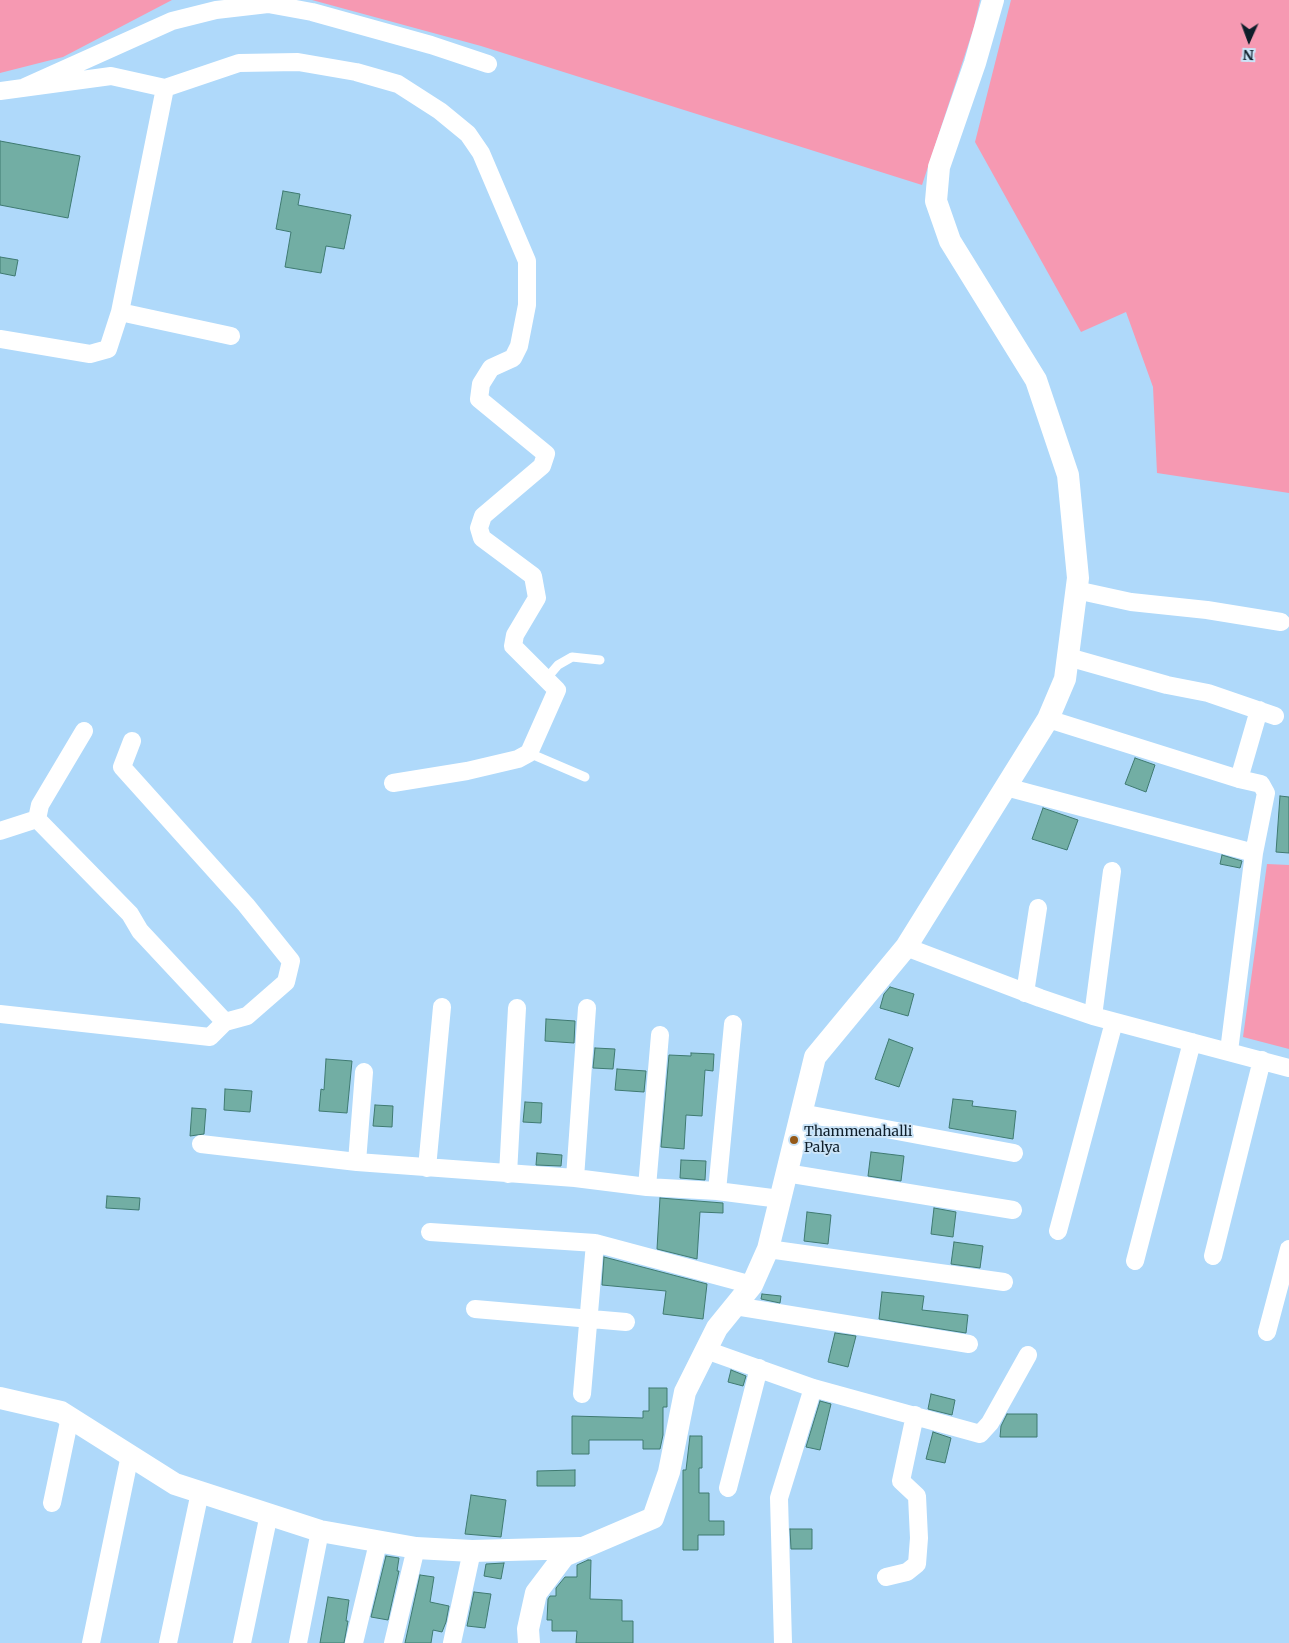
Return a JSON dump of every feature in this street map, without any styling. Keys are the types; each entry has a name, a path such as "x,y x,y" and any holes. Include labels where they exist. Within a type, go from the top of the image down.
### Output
{"street":[{"path":"529,1643 528,1629 536,1593 564,1556 653,1518 669,1472 685,1392 717,1328 752,1286 768,1249 815,1058 906,947 1048,719 1065,679 1078,578 1068,476 1036,380 950,241 936,201 939,167 993,0"},
{"path":"26,87 172,21 216,10 268,4 312,12 431,45 488,64"},
{"path":"0,91 111,76 165,88 239,63 298,62 356,72 398,84 440,111 468,134 481,153 527,262 527,305 519,346 513,358 492,368 481,384 479,399 546,454 542,466 483,516 479,528 482,538 533,576 537,598 515,635 514,646 558,690 529,753 518,759 468,771 393,783"},
{"path":"0,338 90,354 108,349 120,312 165,88"},
{"path":"120,312 231,336"},
{"path":"1076,590 1131,602 1208,610 1281,622"},
{"path":"1068,656 1167,685 1208,692 1267,713 1239,779"},
{"path":"1048,719 1239,779 1261,784 1266,793 1254,853 1229,1051"},
{"path":"37,819 40,805 84,731"},
{"path":"0,1014 210,1037 225,1022 247,1016 286,982 291,961 246,906 122,767 132,741"},
{"path":"1006,788 1254,853"},
{"path":"0,831 37,819"},
{"path":"37,819 130,914 140,931 225,1022"},
{"path":"1093,1016 1112,871"},
{"path":"1025,993 1038,908"},
{"path":"906,947 1025,993 1093,1016 1289,1068"},
{"path":"427,1168 442,1007"},
{"path":"508,1174 517,1008"},
{"path":"575,1178 587,1008"},
{"path":"1058,1231 1114,1022"},
{"path":"718,1191 733,1024"},
{"path":"647,1187 660,1035"},
{"path":"1135,1261 1192,1042"},
{"path":"1213,1256 1262,1060"},
{"path":"357,1162 364,1072"},
{"path":"801,1112 1014,1153"},
{"path":"201,1144 357,1162 575,1178 647,1187 718,1191 780,1199"},
{"path":"786,1173 1013,1210"},
{"path":"430,1232 595,1243 752,1286"},
{"path":"582,1394 595,1243"},
{"path":"768,1249 1004,1282"},
{"path":"1267,1332 1289,1249"},
{"path":"735,1306 968,1344"},
{"path":"475,1309 626,1322"},
{"path":"706,1350 813,1388 980,1434 990,1423 1028,1355"},
{"path":"728,1488 759,1368"},
{"path":"782,1643 779,1498 813,1388"},
{"path":"0,1398 61,1412 175,1484 320,1532 416,1548 472,1551 581,1548"},
{"path":"886,1577 907,1572 917,1564 919,1538 917,1496 901,1481 915,1415"},
{"path":"52,1503 70,1417"},
{"path":"91,1643 130,1455"},
{"path":"168,1643 200,1492"},
{"path":"242,1643 269,1514"},
{"path":"298,1643 320,1532"},
{"path":"354,1643 378,1543"},
{"path":"393,1643 416,1548"},
{"path":"452,1643 472,1551"}],"lane":[{"path":"546,679 558,665 572,658 600,660"},
{"path":"529,753 585,776"}],"shaded area":[{"path":"0,0 172,0 63,57 0,73"},
{"path":"312,0 980,0 974,27 922,185 481,46"},
{"path":"1011,0 1289,0 1289,493 1157,473 1153,387 1126,312 1081,332 975,142"},
{"path":"1267,864 1289,865 1289,1049 1243,1037"}],"building":[{"path":"0,141 80,156 68,218 0,205"},
{"path":"283,191 300,194 298,205 351,215 344,249 326,246 321,273 285,267 291,232 276,229"},
{"path":"0,257 18,260 15,276 0,273"},
{"path":"1135,758 1155,765 1146,792 1125,784"},
{"path":"1280,796 1289,797 1289,853 1276,852"},
{"path":"1043,808 1078,820 1067,850 1032,839"},
{"path":"1222,855 1242,861 1240,868 1220,864"},
{"path":"890,987 914,994 908,1016 880,1008 884,994"},
{"path":"546,1019 575,1021 574,1043 545,1041"},
{"path":"889,1039 913,1048 899,1087 875,1079"},
{"path":"595,1048 615,1049 613,1069 593,1068"},
{"path":"691,1053 714,1054 713,1071 705,1070 702,1116 686,1115 684,1149 661,1147 669,1055 691,1056"},
{"path":"326,1059 352,1061 347,1113 319,1111 321,1089 324,1090"},
{"path":"617,1069 646,1071 644,1092 615,1090"},
{"path":"225,1089 252,1091 250,1112 224,1110"},
{"path":"953,1099 973,1101 972,1106 1016,1111 1013,1139 949,1128"},
{"path":"525,1102 542,1103 541,1123 523,1122"},
{"path":"375,1105 393,1106 392,1127 373,1126"},
{"path":"192,1108 206,1109 204,1134 190,1136"},
{"path":"871,1152 904,1156 901,1181 868,1176"},
{"path":"537,1153 562,1155 561,1166 536,1165"},
{"path":"681,1160 706,1161 705,1180 680,1178"},
{"path":"107,1196 140,1198 139,1210 106,1208"},
{"path":"660,1198 723,1203 723,1213 700,1212 697,1259 657,1249"},
{"path":"934,1208 956,1212 953,1237 931,1234"},
{"path":"807,1212 831,1215 828,1244 804,1241"},
{"path":"954,1242 983,1246 980,1268 951,1264"},
{"path":"604,1257 707,1284 703,1319 663,1314 666,1291 602,1285"},
{"path":"882,1292 924,1296 922,1310 968,1315 966,1333 879,1319"},
{"path":"762,1294 781,1296 780,1303 761,1299"},
{"path":"835,1333 856,1336 848,1367 828,1362"},
{"path":"731,1370 746,1376 743,1386 728,1382"},
{"path":"649,1388 667,1388 667,1407 663,1407 663,1435 660,1449 643,1449 643,1440 589,1440 589,1454 572,1454 572,1416 643,1418 643,1411 649,1411"},
{"path":"931,1394 955,1400 952,1415 928,1409"},
{"path":"820,1401 831,1404 820,1450 806,1447"},
{"path":"1007,1414 1037,1414 1037,1437 1000,1437 1001,1426"},
{"path":"933,1432 951,1438 945,1463 926,1459"},
{"path":"690,1436 702,1436 702,1468 699,1468 699,1493 709,1493 709,1521 724,1521 724,1535 698,1535 698,1550 683,1550 683,1470 686,1470"},
{"path":"575,1470 575,1486 537,1486 537,1471"},
{"path":"471,1495 506,1500 501,1537 465,1534"},
{"path":"790,1529 812,1529 812,1549 791,1549"},
{"path":"386,1556 399,1558 397,1571 399,1571 388,1620 371,1617"},
{"path":"591,1560 590,1599 622,1600 622,1621 633,1621 633,1643 576,1643 577,1631 552,1631 552,1620 547,1620 548,1599 550,1596 556,1596 556,1588 565,1577 577,1577 577,1565"},
{"path":"504,1563 501,1579 484,1576 486,1564"},
{"path":"420,1575 434,1577 430,1602 449,1606 446,1622 442,1632 433,1630 431,1643 405,1643"},
{"path":"474,1592 491,1594 485,1628 467,1626"},
{"path":"328,1597 349,1600 344,1643 320,1643"}],"place":[{"name":"Thammenahalli Palya","path":"794,1140"}]}
